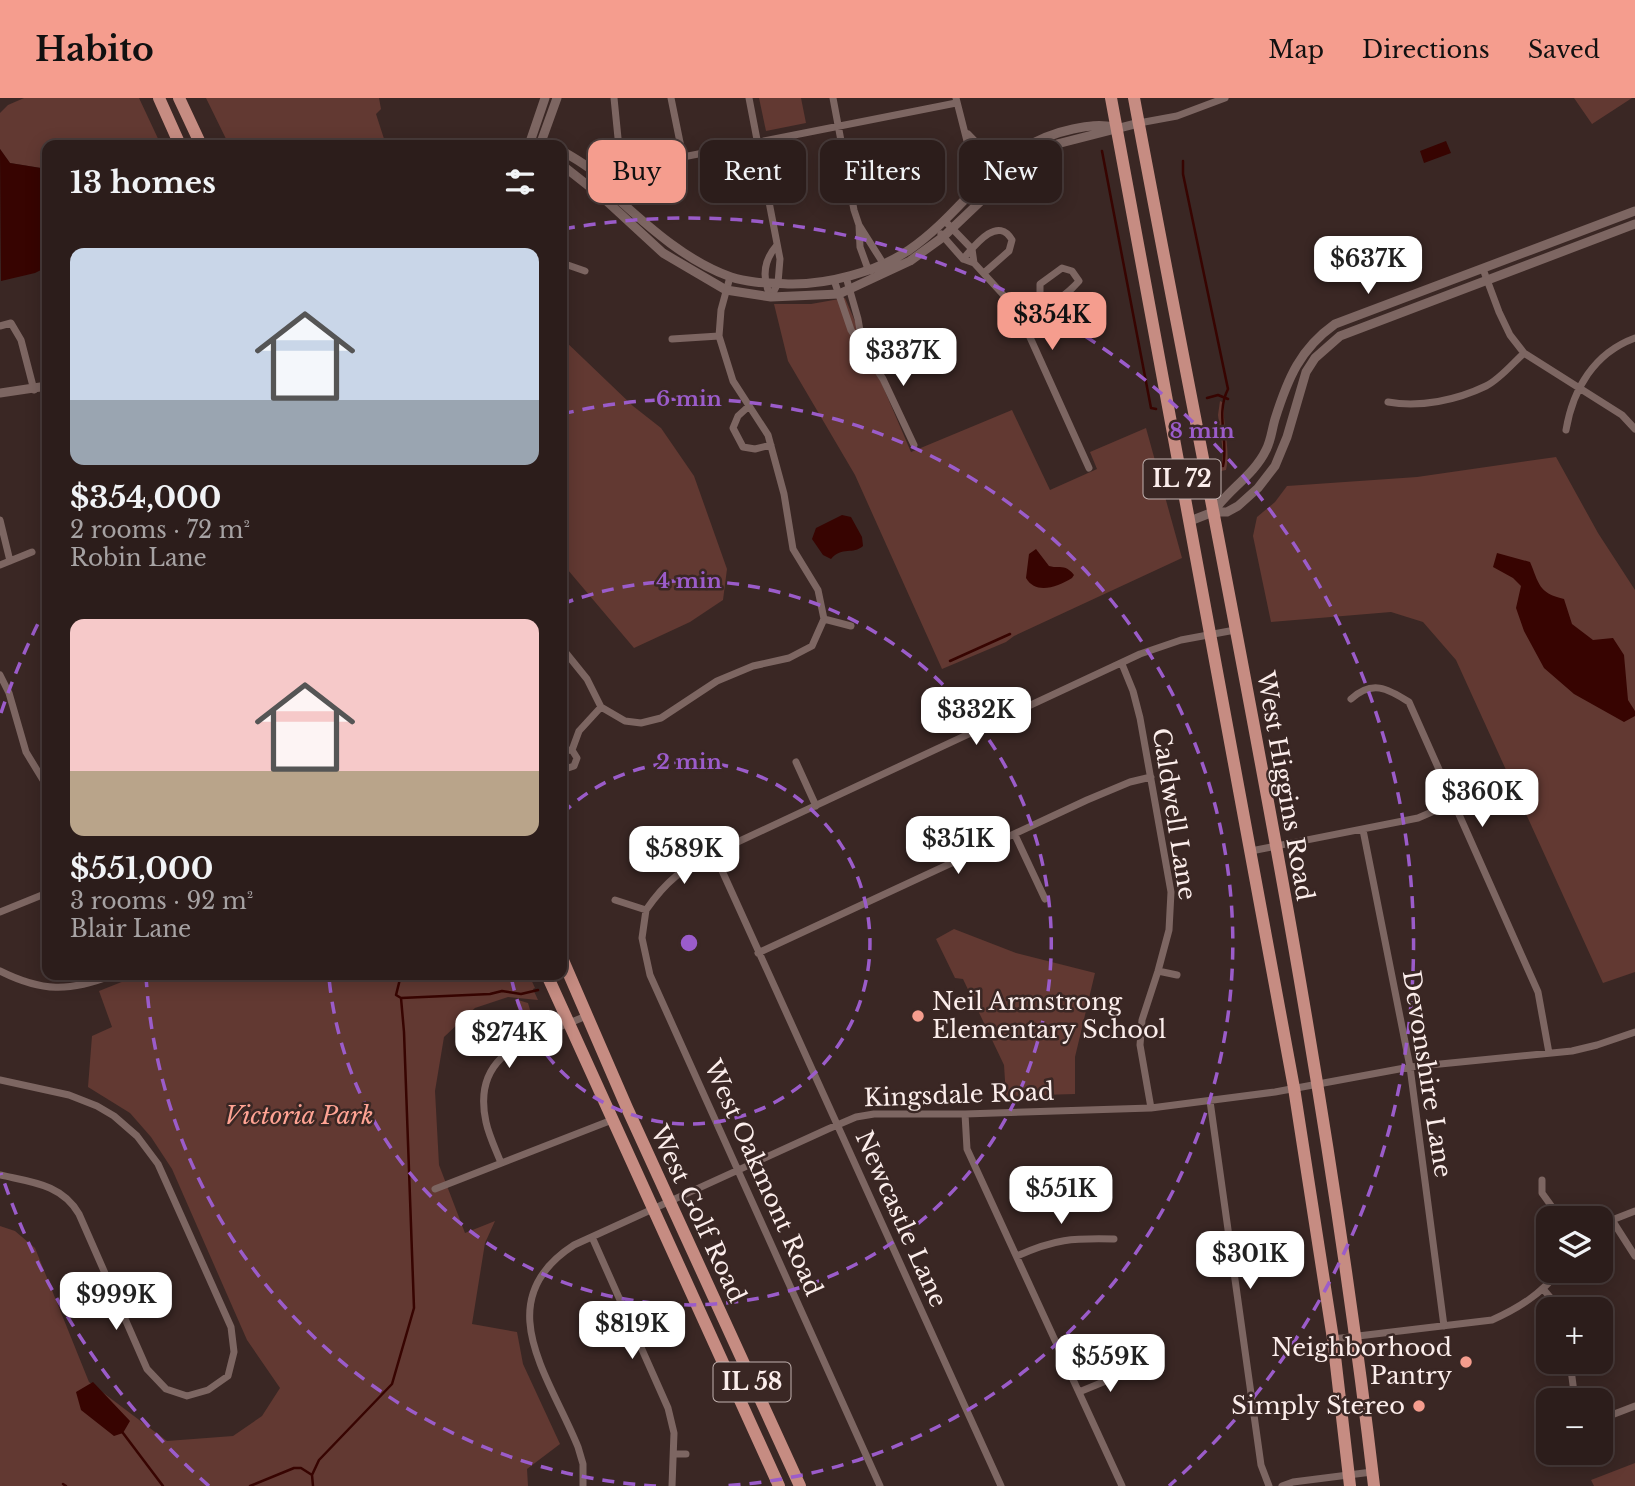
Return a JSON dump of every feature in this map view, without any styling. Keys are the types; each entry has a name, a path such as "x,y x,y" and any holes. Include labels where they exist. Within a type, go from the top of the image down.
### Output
{"main road":[{"path":"159,98 178,140"},
{"path":"179,98 199,140"},
{"name":"West Higgins Road","path":"1111,98 1294,1088 1333,1339 1350,1480"},
{"name":"West Higgins Road","path":"1134,98 1318,1084 1356,1337 1374,1486"},
{"name":"West Golf Road","path":"567,970 800,1486"},
{"name":"West Golf Road","path":"549,980 779,1486"}],"street":[{"path":"531,140 545,98"},
{"path":"545,140 557,98"},
{"path":"614,98 618,140"},
{"path":"671,98 683,157 700,154"},
{"path":"749,98 756,140"},
{"path":"833,98 851,200 859,225 883,263 880,277"},
{"path":"1062,143 1116,127 1177,116 1224,98"},
{"path":"771,140 956,101 967,140"},
{"path":"1039,140 1100,124 1116,127"},
{"path":"966,132 974,140"},
{"path":"567,154 588,168"},
{"path":"567,168 588,181"},
{"path":"615,203 663,253 726,290 771,297 839,294 880,277 911,261 943,237 948,224 966,203"},
{"path":"619,203 697,260 730,277 808,284 846,277 908,251 936,228 948,224 974,203"},
{"path":"769,203 779,259 778,283 771,297"},
{"path":"1213,512 1223,498 1255,468 1268,448 1295,366 1308,347 1335,324 1635,211"},
{"path":"948,224 972,249 974,262"},
{"path":"1191,521 1213,512 1227,512 1238,506 1258,488 1275,467 1287,437 1306,372 1315,358 1340,336 1635,224"},
{"path":"859,225 860,247 868,268 880,277"},
{"path":"936,228 963,259 974,262 1008,300 1024,324 1089,468"},
{"path":"963,259 993,230 1001,229 1007,232 1012,240 1009,251 984,273"},
{"path":"771,297 763,282 768,255 777,245"},
{"path":"567,265 585,271"},
{"path":"1024,324 1040,310 1071,291 1079,281 1072,271 1062,268 1040,284 1040,310"},
{"path":"1483,269 1510,335 1524,353 1622,415 1635,429"},
{"path":"567,654 587,679 601,707 625,721 641,723 661,718 717,681 752,666 789,658 811,646 824,619 818,590 793,548 784,494 768,435 733,381 719,336 730,277"},
{"path":"846,277 863,346"},
{"path":"834,280 851,330 883,379 914,444"},
{"path":"0,326 11,323 21,340 34,390"},
{"path":"672,339 719,336"},
{"path":"1566,430 1570,407 1595,363 1622,343 1635,338"},
{"path":"1388,402 1419,404 1458,396 1488,385 1524,353"},
{"path":"0,393 42,388"},
{"path":"749,406 738,416 733,428 743,447 755,449 771,444"},
{"path":"0,520 10,561"},
{"path":"0,565 32,552"},
{"path":"824,619 851,626"},
{"path":"615,900 646,910 660,889 678,873 715,853 1168,643 1235,630"},
{"name":"Caldwell Lane","path":"1122,664 1133,691 1171,892 1168,930 1142,1020 1140,1045 1151,1108"},
{"path":"0,675 9,693 26,752 42,776"},
{"path":"1350,699 1362,690 1387,688 1409,702 1538,992 1549,1053"},
{"path":"572,750 579,731 601,707"},
{"path":"567,750 572,750"},
{"path":"567,767 571,768 576,764 577,758 572,750"},
{"path":"796,762 816,806"},
{"path":"758,953 1087,800 1130,782 1151,777"},
{"path":"1251,851 1418,818 1455,802"},
{"name":"Devonshire Lane","path":"1363,830 1410,1067 1444,1326"},
{"path":"1015,835 1045,900"},
{"name":"Newcastle Lane","path":"715,853 1001,1486"},
{"path":"0,912 42,894"},
{"name":"West Oakmont Road","path":"646,910 642,938 650,975 880,1486"},
{"path":"0,971 48,988 84,986 100,980"},
{"path":"1158,971 1177,975"},
{"path":"501,1163 486,1123 482,1095 489,1073 508,1050 586,1016"},
{"name":"Kingsdale Road","path":"583,1486 583,1464 578,1447 534,1348 528,1326 531,1298 543,1273 556,1256 574,1245 837,1125 856,1117 874,1114 1151,1108 1294,1088 1410,1067 1585,1048 1635,1032"},
{"path":"0,1080 84,1100 114,1116 137,1136 158,1164 231,1327 234,1352 228,1376 208,1390 187,1396 166,1389 147,1369 73,1204 47,1185 0,1175"},
{"path":"1210,1101 1261,1465 1269,1486"},
{"path":"965,1114 967,1149 1122,1486"},
{"path":"435,1189 612,1120"},
{"path":"1542,1181 1542,1193 1551,1206"},
{"path":"1613,1220 1635,1211"},
{"path":"1613,1222 1635,1255"},
{"path":"592,1237 668,1408 674,1433 672,1486"},
{"path":"1017,1256 1043,1244 1071,1238 1114,1239"},
{"path":"1333,1339 1492,1320 1515,1310 1550,1283"},
{"path":"1544,1290 1550,1297"},
{"path":"1079,1392 1129,1371"},
{"path":"1613,1414 1635,1406"},
{"path":"674,1454 686,1454"},
{"path":"1282,1486 1293,1482 1350,1480 1372,1472"}],"green space":[{"path":"24,98 139,98 159,140 42,140 42,168 10,163 0,149 0,113 8,105"},
{"path":"206,98 379,98 381,109 376,114 384,140 227,140"},
{"path":"759,98 801,98 806,123 766,131"},
{"path":"1574,98 1632,98 1592,124"},
{"path":"845,298 911,452 1012,410 1050,490 1097,469 1090,452 1146,428 1182,558 1006,642 942,669 855,475 788,361 774,304 811,304"},
{"path":"567,343 633,406 661,428 694,476 727,569 723,600 690,622 634,648 567,569"},
{"path":"1220,401 1224,403 1228,453 1226,470 1221,471 1223,452 1218,415"},
{"path":"1556,457 1598,533 1635,590 1635,972 1603,983 1456,660 1423,622 1391,612 1271,622 1253,536 1257,517 1275,502 1287,486 1417,477"},
{"path":"954,929 1016,953 1095,973 1075,1057 1075,1094 1006,1096 1004,1065 963,979 955,978 936,939"},
{"name":"Victoria Park","path":"126,980 531,980 538,1000 508,997 475,1008 444,1037 435,1091 439,1165 465,1233 495,1221 485,1243 472,1324 517,1332 523,1364 560,1444 527,1469 528,1486 0,1486 0,1226 15,1231 35,1248 89,1382 167,1441 233,1436 262,1416 280,1388 247,1340 172,1169 151,1137 130,1113 88,1087 92,1036 112,1027 99,991"},
{"path":"518,1000 528,1003 530,1010 530,1017 524,1024 516,1003"},
{"path":"1635,1463 1635,1486 1594,1486 1591,1480"}],"shaded area":[{"path":"1446,141 1451,153 1424,163 1420,151"},
{"path":"0,149 10,163 42,168 42,270 1,281"},
{"path":"842,515 851,517 862,537 863,546 839,553 831,559 823,555 812,539 816,528"},
{"path":"1036,549 1049,566 1068,569 1074,575 1072,578 1047,588 1030,583 1026,578 1029,554"},
{"path":"1497,553 1530,562 1544,590 1564,599 1572,624 1593,640 1613,638 1624,655 1628,700 1635,716 1624,722 1574,694 1544,668 1524,631 1516,608 1521,586 1513,578 1493,567"},
{"path":"93,1382 130,1421 123,1433 114,1436 81,1410 76,1392"}],"waterway":[{"path":"1102,151 1151,408 1156,409"},
{"path":"1183,161 1183,174 1228,389 1222,418 1223,466"},
{"path":"1207,398 1218,395 1228,399"},
{"path":"950,661 1010,634"},
{"path":"313,1486 312,1475 319,1460 392,1384 414,1308 404,1032 401,998 396,995 400,980"},
{"path":"401,998 490,994 502,991 521,994 538,990"},
{"path":"123,1433 163,1486"},
{"path":"250,1486 294,1468 301,1468 312,1475"}],"place":[{"name":"Neil Armstrong Elementary School","path":"918,1016"},
{"name":"Neighborhood Pantry","path":"1466,1362"},
{"name":"Simply Stereo","path":"1419,1406"}]}
